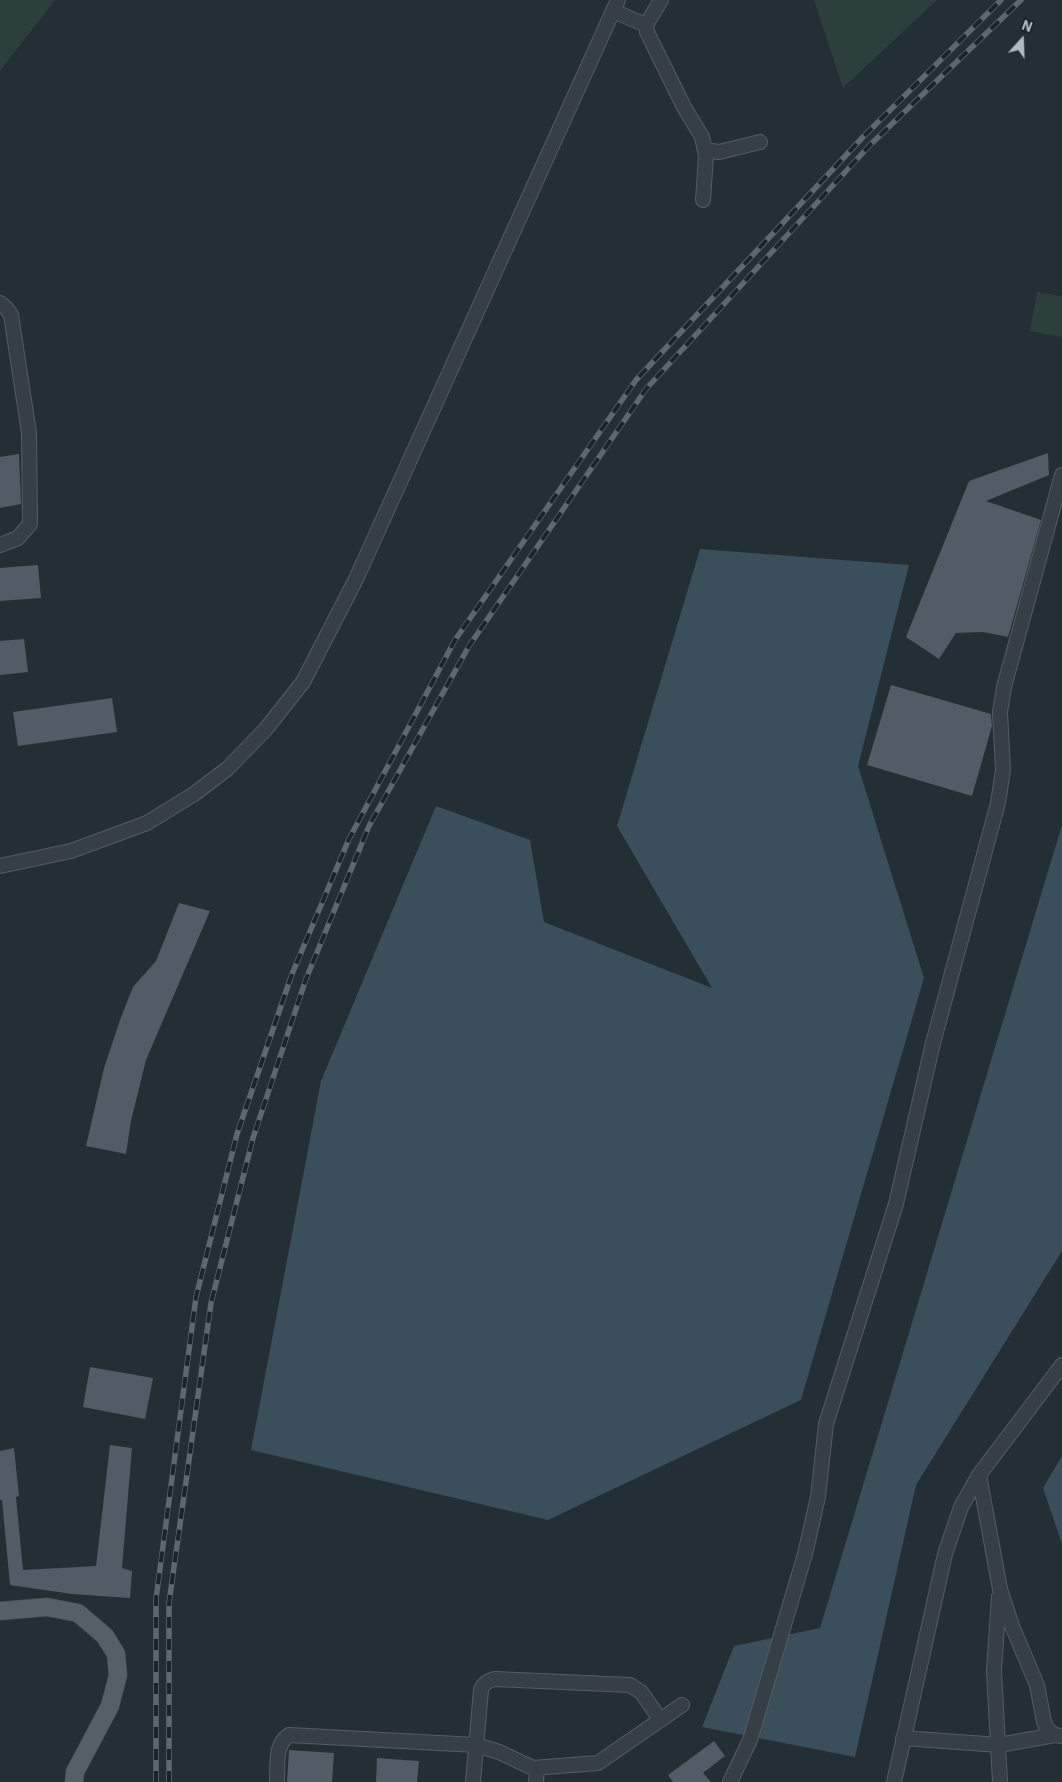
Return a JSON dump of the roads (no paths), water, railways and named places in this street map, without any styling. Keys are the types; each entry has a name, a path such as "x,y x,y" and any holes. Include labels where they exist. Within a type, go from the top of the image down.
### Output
{"main road":[{"path":"0,1611 47,1607 78,1613 105,1636 116,1654 118,1676 110,1706 75,1772 74,1782"}],"street":[{"path":"646,25 661,0"},
{"path":"0,866 71,851 147,823 194,794 227,769 265,730 303,682 356,579 616,5 646,25 652,46 684,108 702,137 705,150 703,200"},
{"path":"705,150 720,152 760,142"},
{"path":"0,303 11,315 29,433 30,524 18,538 0,545"},
{"path":"730,1782 750,1740 813,1523 826,1424 896,1204 933,1043 998,803 1003,770 1000,712 1004,687 1062,475"},
{"path":"894,1782 950,1533 964,1501 979,1475 1062,1365"},
{"path":"979,1475 1000,1589 1012,1626 1038,1685 1044,1722 1048,1730 1059,1735"},
{"path":"1000,1589 994,1671 1000,1782"},
{"path":"473,1782 481,1690 484,1683 495,1679 630,1685 641,1692 660,1719"},
{"path":"278,1782 279,1747 283,1739 289,1735 476,1745 499,1752 536,1775 598,1764 682,1705"},
{"path":"904,1738 999,1745 1059,1735"}],"water":[{"path":"700,549 909,565 858,766 924,978 801,1400 548,1520 251,1450 321,1081 436,806 530,840 544,922 712,988 617,826"},
{"path":"1062,825 1062,1251 916,1485 855,1757 702,1727 734,1646 820,1628"},
{"path":"1062,1456 1062,1544 1043,1488"}],"railway":[{"path":"156,1782 156,1599 196,1297 237,1134 292,974 349,839 455,640 636,380 863,137 1001,0"},
{"path":"169,1782 169,1603 211,1303 253,1138 306,979 369,826 469,646 646,389 870,145 1021,0"}]}
